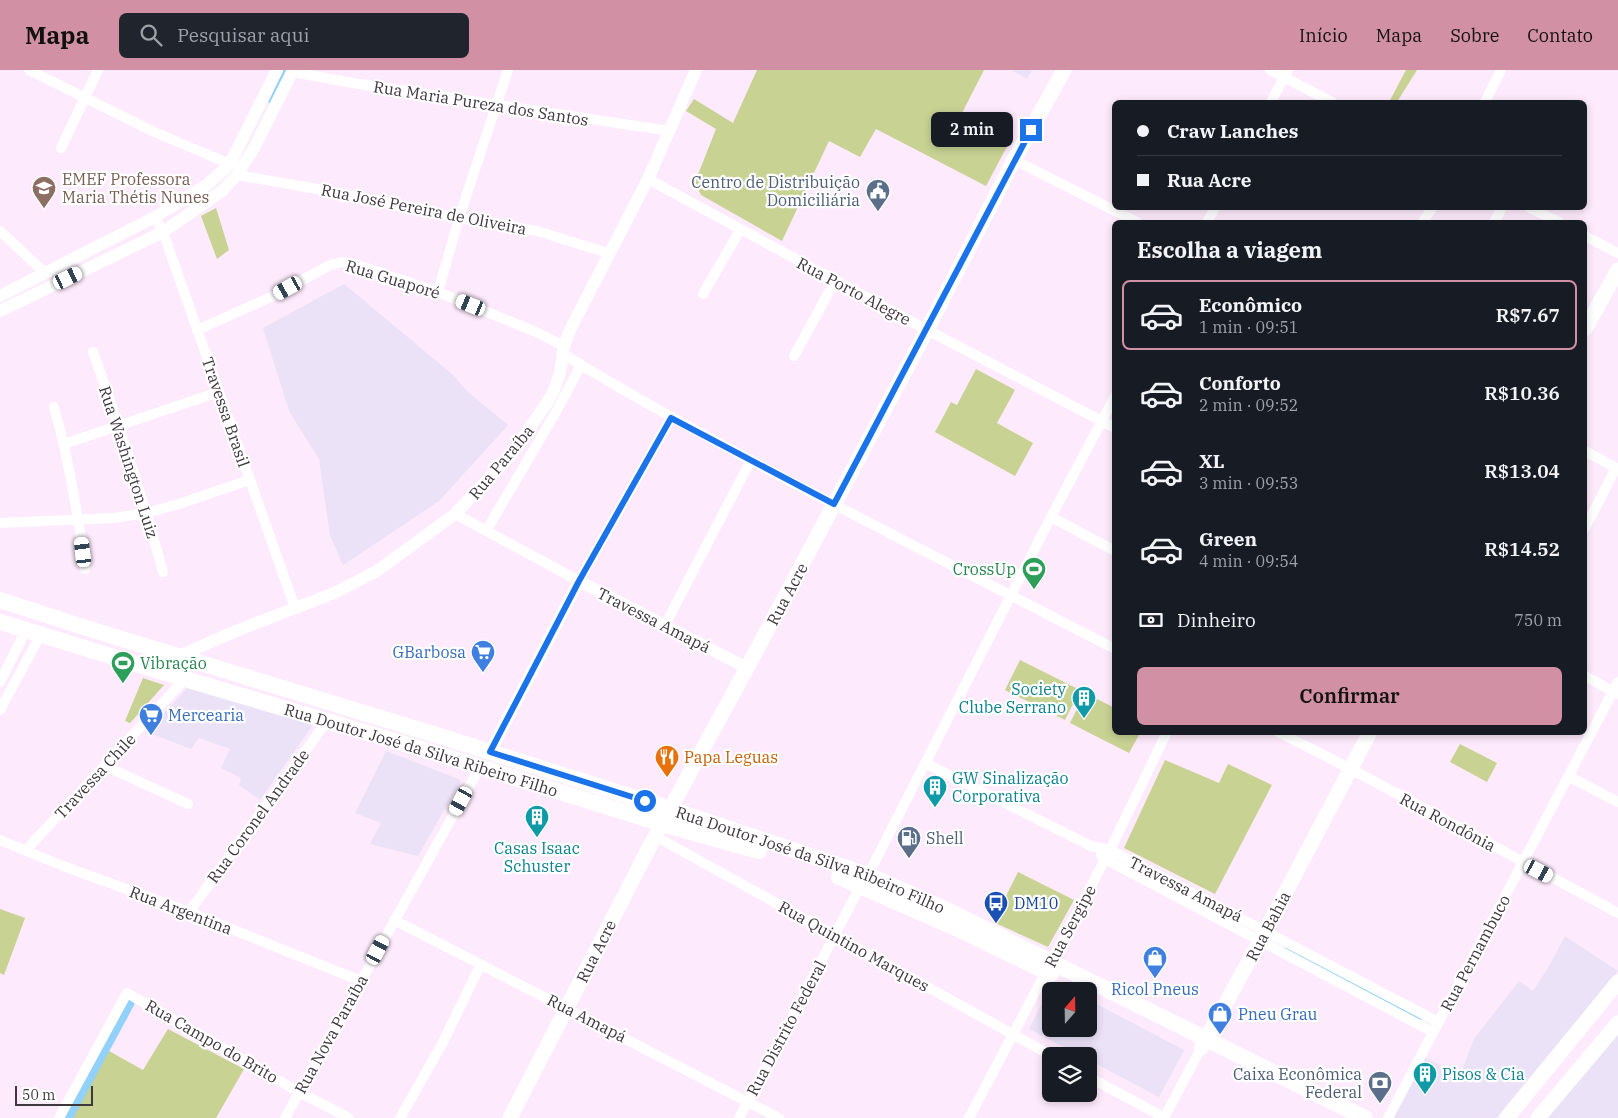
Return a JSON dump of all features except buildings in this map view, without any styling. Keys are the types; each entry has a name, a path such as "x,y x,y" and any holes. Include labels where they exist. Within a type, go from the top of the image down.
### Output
{"main road":[{"name":"Rua Acre","path":"510,1118 663,823 927,330 1014,160 1064,70"},
{"path":"1587,326 1618,270"},
{"name":"Rua Doutor José da Silva Ribeiro Filho","path":"0,600 350,707 490,752 663,823"},
{"name":"Rua Doutor José da Silva Ribeiro Filho","path":"0,622 663,823 864,880 1049,967 1203,1043 1342,1118"},
{"name":"Rua Bahia","path":"1203,1043 1263,936 1368,735"},
{"name":"Rua Doutor José da Silva Ribeiro Filho","path":"1049,967 1072,982"},
{"path":"1507,1118 1618,982"},
{"name":"Rua Doutor José da Silva Ribeiro Filho","path":"1098,997 1365,1118"},
{"path":"1538,1118 1618,1023"}],"street":[{"path":"29,70 152,131 230,164"},
{"path":"61,148 98,70"},
{"path":"0,296 155,217 208,184 230,164 278,70"},
{"path":"438,292 459,218 498,106 508,70"},
{"name":"Rua Paraíba","path":"179,656 236,631 334,593 377,571 455,514 511,455 529,431 554,390 560,373 564,350 578,312 648,179 696,70"},
{"path":"1270,70 1286,74 1329,100"},
{"path":"1486,100 1501,70"},
{"path":"0,311 163,232 222,191 237,174 254,148 292,71"},
{"name":"Rua Maria Pureza dos Santos","path":"292,71 353,83 670,131"},
{"path":"1272,100 1286,74"},
{"path":"1014,160 1112,209"},
{"name":"Rua José Pereira de Oliveira","path":"237,174 459,218 537,231 608,253"},
{"name":"Rua Porto Alegre","path":"648,179 835,281 1112,426"},
{"path":"1113,210 1133,220"},
{"path":"1534,210 1555,220"},
{"name":"Travessa Brasil","path":"155,217 163,232 295,608"},
{"path":"703,294 740,230"},
{"path":"0,232 45,273"},
{"path":"1587,237 1618,253"},
{"name":"Rua Guaporé","path":"197,330 256,304 336,263 342,262 358,266 438,292 536,332 564,350 581,365 671,418 834,504"},
{"path":"794,356 835,281"},
{"name":"Rua Washington Luiz","path":"93,352 120,426 147,512 163,572"},
{"name":"Rua Paraíba","path":"486,531 553,417 581,365"},
{"path":"64,444 219,392"},
{"name":"Rua Distrito Federal","path":"739,1118 1112,402"},
{"path":"54,406 64,444 79,519 85,569"},
{"path":"490,752 579,581 671,418"},
{"path":"1587,452 1617,468 1587,526"},
{"path":"665,625 751,460"},
{"path":"0,523 114,518 182,503 250,480"},
{"path":"834,504 1112,647"},
{"name":"Travessa Amapá","path":"455,514 747,668"},
{"path":"1051,517 1112,549"},
{"path":"0,682 33,632"},
{"path":"0,710 33,632"},
{"path":"1587,677 1616,689"},
{"name":"Travessa Chile","path":"26,850 184,679"},
{"name":"Rua Pernambuco","path":"1388,1118 1568,776 1616,689"},
{"name":"Rua Coronel Andrade","path":"189,912 327,721"},
{"name":"Rua Sergipe","path":"969,1118 1108,854 1167,735"},
{"name":"Rua Rondônia","path":"1284,735 1351,769 1618,913"},
{"name":"Travessa Amapá","path":"925,763 1108,854 1263,936 1433,1032"},
{"path":"104,766 188,804"},
{"name":"Rua Nova Paraíba","path":"285,1118 480,767"},
{"path":"1568,776 1618,802"},
{"name":"Rua Quintino Marques","path":"663,823 835,935 1042,1050"},
{"name":"Rua Argentina","path":"0,840 361,980"},
{"name":"Rua Amapá","path":"394,920 779,1118"},
{"name":"Travessa Amapá","path":"1263,936 1438,1022"},
{"path":"400,1118 442,1044 481,964"},
{"name":"Rua Campo do Brito","path":"59,1118 127,993 299,1092 349,1118"},
{"name":"Rua Bahia","path":"1164,1118 1203,1043"},
{"path":"1097,1081 1164,1118"}],"shaded area":[{"path":"1011,70 1032,70 1027,79"},
{"path":"344,284 453,375 467,391 508,425 439,501 343,565 330,535 319,459 289,411 263,328"},
{"path":"187,688 313,725 260,800 239,785 241,778 221,768 230,749 199,738 191,749 147,732"},
{"path":"386,751 461,780 418,856 370,844 381,823 355,813"},
{"path":"1565,936 1618,971 1496,1118 1392,1118 1424,1057 1460,1075 1474,1039 1519,981 1533,991"},
{"path":"1042,1004 1042,1036 1029,1029"},
{"path":"1098,1005 1184,1050 1159,1097 1097,1064 1097,1047 1064,1047 1046,1038 1098,1038"},
{"path":"1618,1031 1618,1118 1546,1118"}],"green space":[{"path":"757,70 984,70 962,113 1011,139 986,186 876,129 860,157 829,141 782,241 701,195 695,182 716,129 686,111 694,99 733,123"},
{"path":"1406,70 1417,70 1398,100 1390,100"},
{"path":"216,208 229,250 217,259 201,216"},
{"path":"976,369 1015,390 997,423 1033,443 1015,476 935,432 951,402 957,405"},
{"path":"1020,660 1080,690 1065,720 1005,690"},
{"path":"143,678 164,685 130,723 125,721"},
{"path":"1085,693 1112,706 1112,735 1139,735 1129,753 1070,723"},
{"path":"1460,744 1497,763 1487,782 1450,762"},
{"path":"1165,760 1219,783 1228,764 1272,785 1215,894 1124,848"},
{"path":"1018,872 1074,900 1048,947 993,922"},
{"path":"0,909 25,918 4,975 0,973"},
{"path":"168,1029 244,1069 216,1118 71,1118 109,1051 143,1070"}],"waterway":[{"path":"270,102 285,70"},
{"path":"1289,951 1417,1017"},
{"path":"67,1118 129,1003"}],"place":[{"name":"EMEF Professora Maria Thétis Nunes","path":"44,209"},
{"name":"Centro de Distribuição Domiciliária","path":"878,212"},
{"name":"CrossUp","path":"1034,590"},
{"name":"GBarbosa","path":"483,673"},
{"name":"Vibração","path":"123,684"},
{"name":"Society Clube Serrano","path":"1084,719"},
{"name":"Mercearia","path":"151,736"},
{"name":"Papa Leguas","path":"667,778"},
{"name":"GW Sinalização Corporativa","path":"935,808"},
{"name":"Casas Isaac Schuster","path":"537,838"},
{"name":"Shell","path":"909,859"},
{"name":"DM10","path":"996,924"},
{"name":"Ricol Pneus","path":"1155,979"},
{"name":"Pneu Grau","path":"1220,1035"},
{"name":"Pisos & Cia","path":"1425,1095"},
{"name":"Caixa Econômica Federal","path":"1380,1104"}],"route":[{"path":"645,801 490,752 579,581 671,418 834,504 1031,130"}]}
